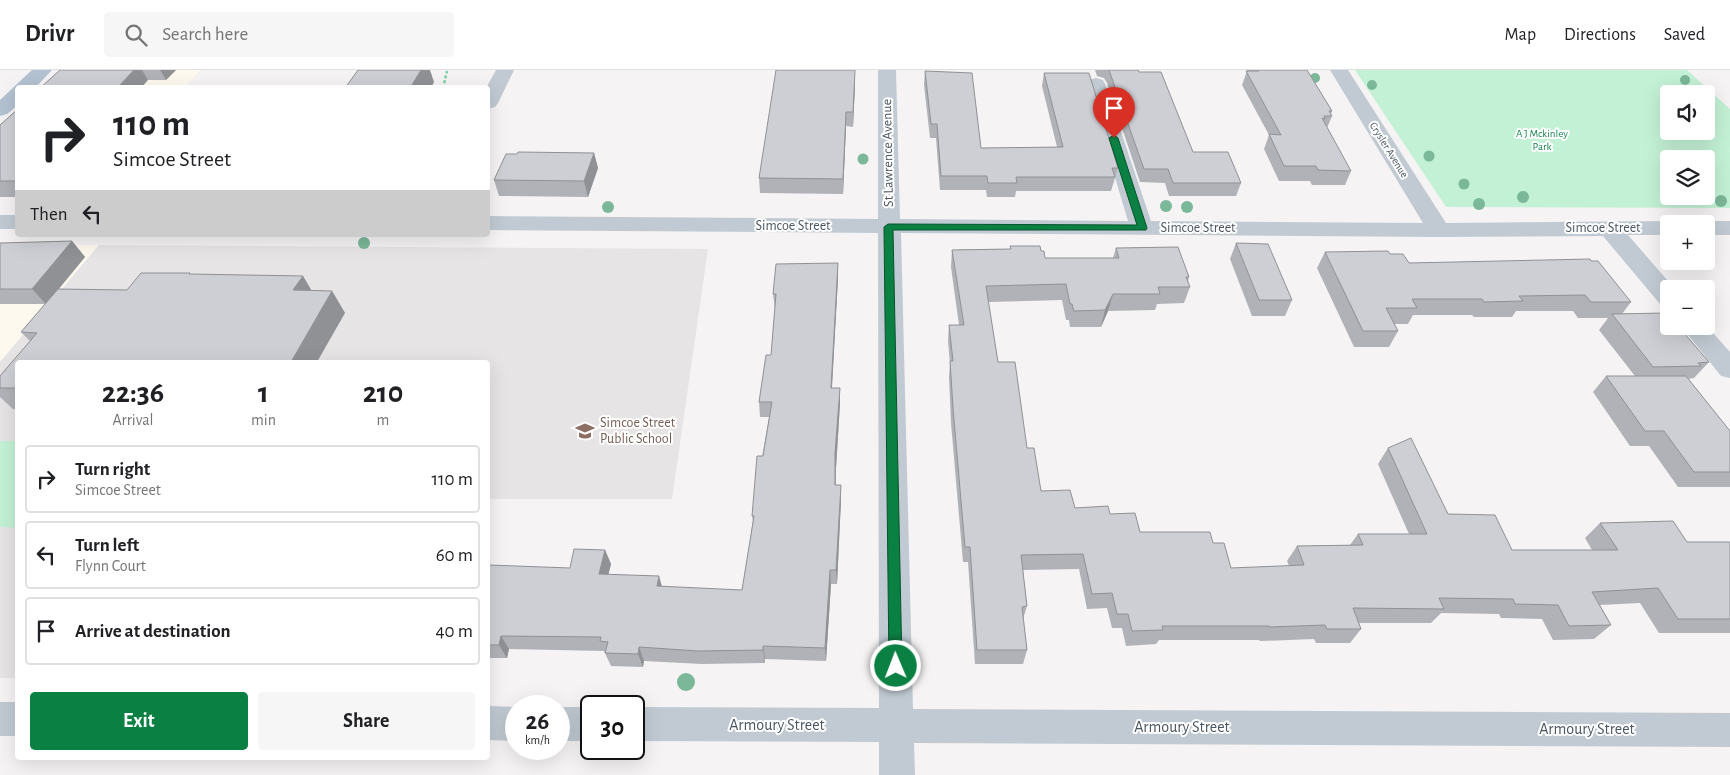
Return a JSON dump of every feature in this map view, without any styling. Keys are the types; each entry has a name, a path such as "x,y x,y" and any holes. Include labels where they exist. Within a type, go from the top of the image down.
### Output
{"main road":[{"path":"27,85 44,70"},
{"path":"0,110 15,97"}],"street":[{"path":"490,99 505,70"},
{"name":"St Lawrence Avenue","path":"887,70 897,775"},
{"name":"Crysler Avenue","path":"1339,70 1439,230"},
{"path":"1096,84 1142,228"},
{"path":"0,222 15,222"},
{"name":"Simcoe Street","path":"490,223 1439,230 1660,228"},
{"path":"1609,228 1660,288"},
{"path":"1715,228 1730,228"},
{"path":"1701,335 1730,369"},
{"path":"0,719 15,719"},
{"path":"490,724 505,724"},
{"name":"Armoury Street","path":"645,724 1730,730"}],"path":[{"path":"444,85 447,71"}],"shaded area":[{"path":"81,70 201,70 187,85 65,85"},
{"path":"0,245 99,245 0,362"},
{"name":"Simcoe Street Public School","path":"99,245 708,249 672,499 490,499 490,360 15,360 15,678 0,678 0,362"}],"green space":[{"name":"A J Mckinley Park","path":"1355,70 1687,70 1704,85 1660,85 1660,140 1715,140 1715,95 1730,109 1730,208 1446,207"},
{"path":"0,441 15,441 15,528 0,527"}],"building":[{"path":"60,70 134,70 120,85 43,85"},
{"path":"358,70 421,70 412,85 347,85"},
{"path":"776,70 855,70 853,112 846,112 843,179 759,178"},
{"path":"1109,70 1161,72 1193,152 1228,152 1241,183 1173,183 1168,169 1144,169"},
{"path":"1307,70 1332,111 1329,111 1332,116 1324,116 1325,119 1322,118 1351,171 1318,170 1316,166 1284,166 1269,134 1281,135 1246,71"},
{"path":"925,71 972,73 981,148 1063,147 1044,73 1089,73 1118,168 1112,168 1115,177 1016,177 1017,183 988,183 987,176 941,176 937,124 931,124"},
{"path":"15,112 15,181 0,181 0,125"},
{"path":"518,152 594,153 584,181 494,180 506,154 517,154"},
{"path":"72,241 32,289 0,289 0,243"},
{"path":"1236,243 1268,244 1292,300 1259,300"},
{"path":"1010,246 1040,246 1041,251 1044,251 1045,258 1119,258 1116,248 1178,247 1189,277 1186,277 1190,287 1158,287 1160,294 1113,294 1105,310 1074,311 1072,304 1070,304 1066,284 986,286 998,362 1015,362 1027,448 1034,448 1041,491 1070,490 1075,508 1108,506 1110,514 1135,513 1140,532 1210,532 1213,543 1224,543 1231,568 1304,565 1297,546 1363,545 1358,534 1427,534 1388,448 1411,438 1448,514 1495,515 1512,550 1618,550 1600,523 1673,521 1687,542 1730,542 1730,619 1678,619 1658,588 1592,592 1611,625 1569,626 1558,605 1515,604 1513,599 1439,598 1444,609 1353,608 1361,629 1327,629 1325,625 1269,627 1162,626 1163,630 1132,631 1128,614 1117,614 1112,593 1092,594 1083,554 1021,555 1027,606 1022,607 1027,650 977,650 970,547 965,547 950,361 953,361 949,325 964,325 952,250 1011,249"},
{"path":"1388,251 1390,254 1403,254 1409,263 1590,259 1591,261 1598,261 1631,302 1591,302 1585,295 1519,296 1523,301 1484,302 1482,299 1412,299 1417,308 1386,308 1398,331 1363,331 1325,252"},
{"path":"838,263 831,388 840,388 835,453 835,485 841,485 836,570 830,570 825,648 763,646 763,650 698,651 639,647 638,654 605,653 608,642 600,641 601,637 501,636 499,645 490,645 490,565 570,568 574,549 605,550 599,574 659,576 657,586 742,590 754,516 752,516 757,456 763,456 772,402 759,402 766,355 771,355 776,294 773,294 776,264"},
{"path":"141,273 190,273 303,276 293,290 332,291 292,360 15,360 15,388 0,388 0,376 37,333 21,332 58,289 127,290"},
{"path":"1660,313 1660,335 1686,335 1709,362 1698,363 1701,366 1653,367 1612,314"},
{"path":"1606,376 1686,376 1730,431 1730,472 1694,472 1664,431 1645,431"}],"place":[{"name":"Simcoe Street Public School","path":"585,431"}],"route":[{"path":"896,666 888,227 1142,228 1114,138"}]}
